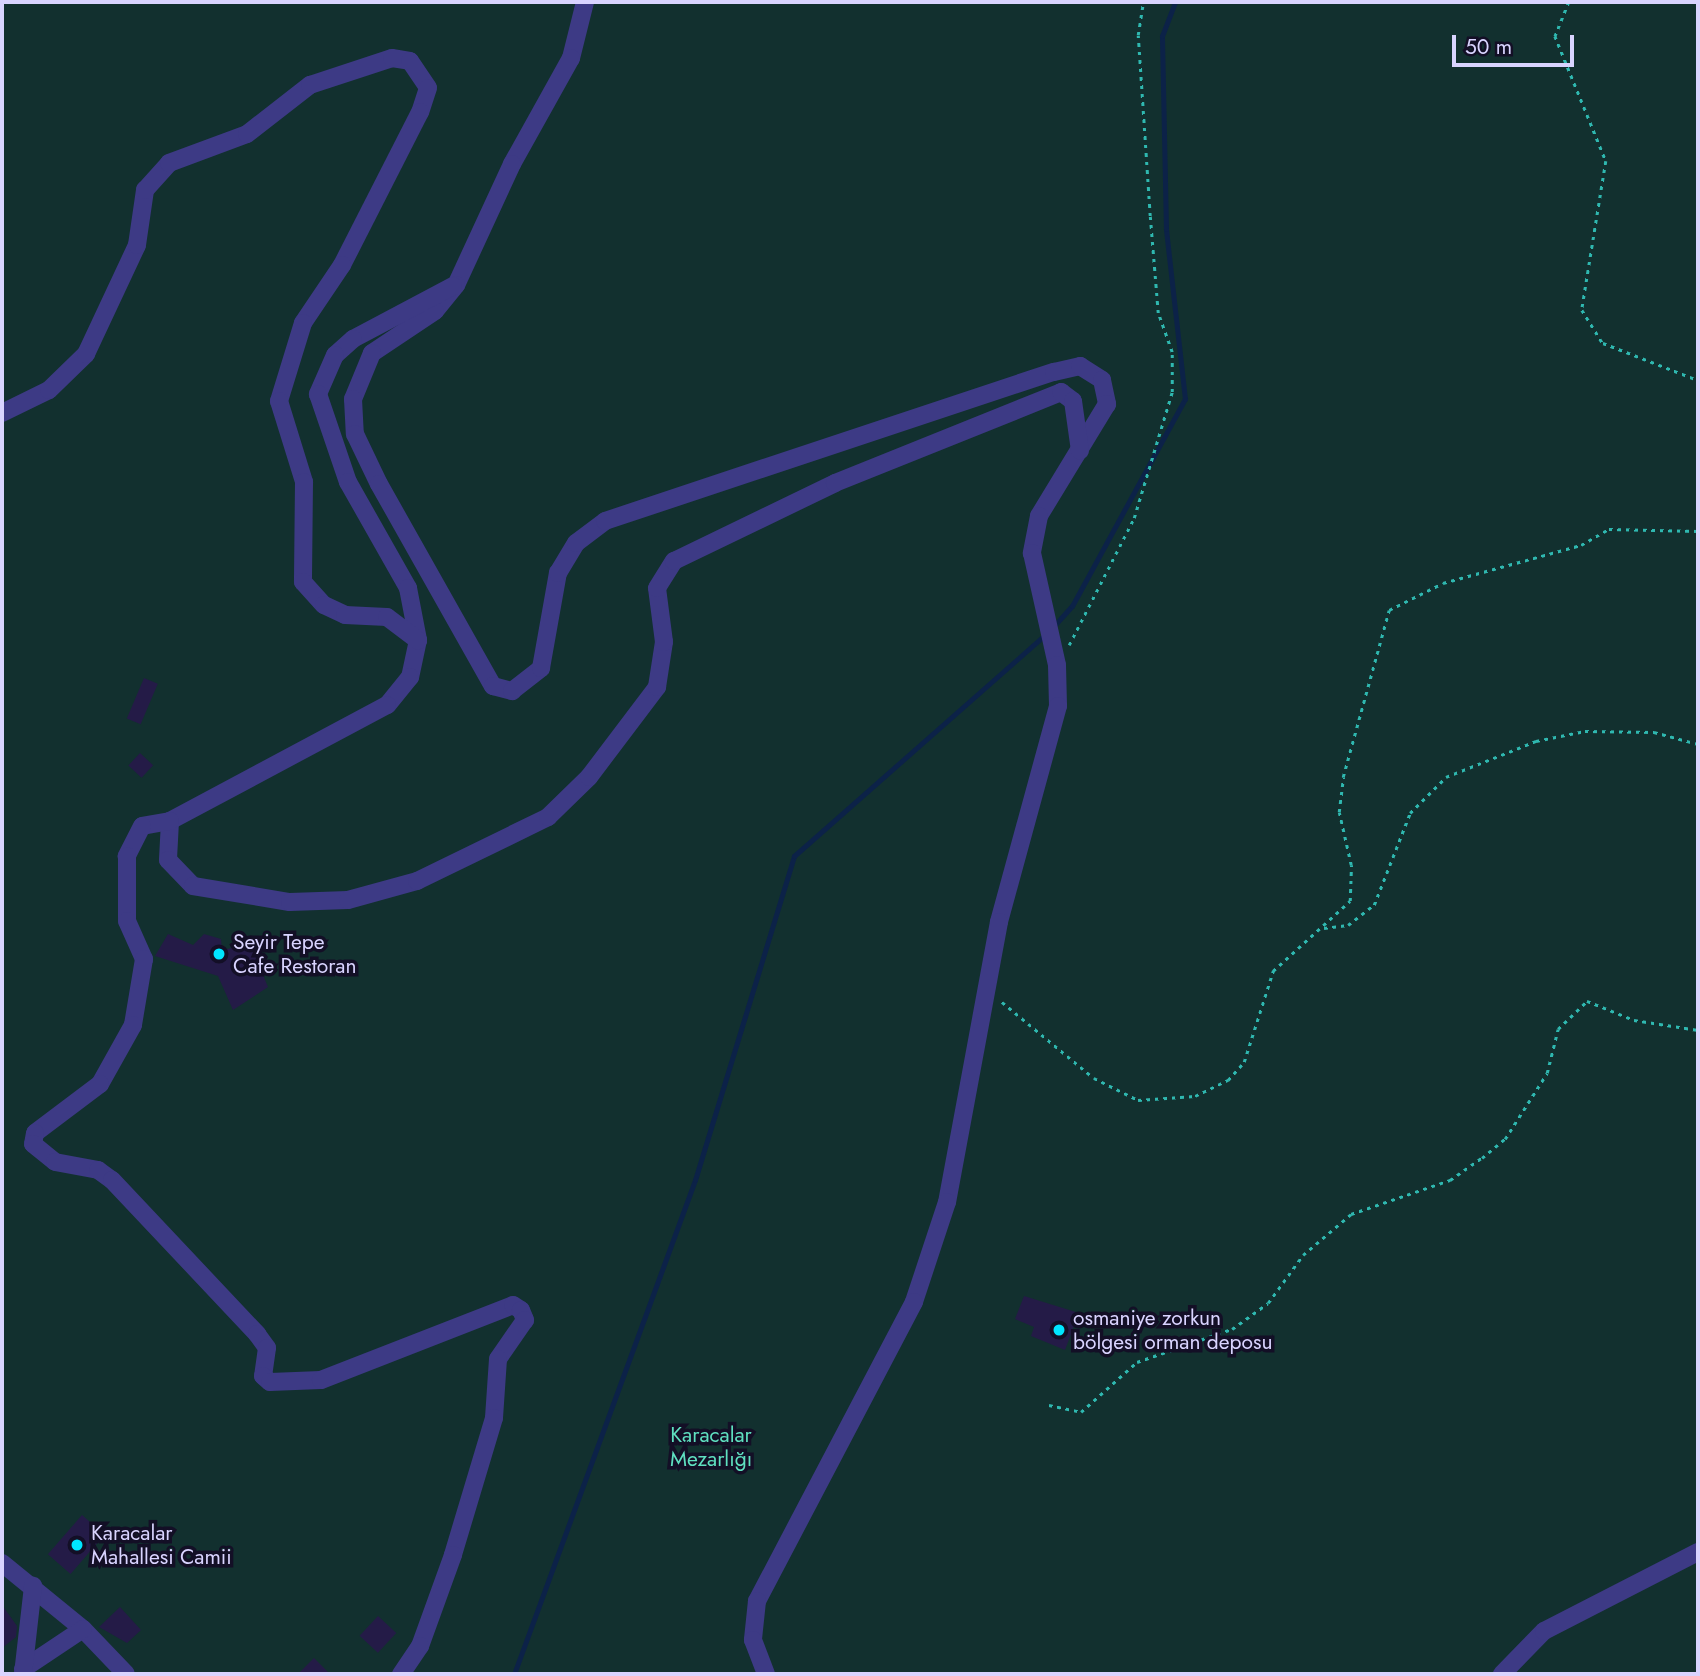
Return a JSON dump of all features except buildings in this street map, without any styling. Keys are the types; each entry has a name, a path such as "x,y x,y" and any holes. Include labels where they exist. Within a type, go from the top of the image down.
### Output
{"street":[{"path":"584,2 571,58 512,164 456,285 435,312 372,353 353,399 355,434 476,661 493,686 512,691 541,668 558,573 576,543 605,521 1080,366 1102,380 1107,404 1038,516 1032,553 1055,660 1058,706 986,993 947,1202 915,1302 757,1601 753,1640 766,1674"},
{"path":"2,413 49,390 86,354 137,245 145,190 169,163 247,134 310,85 392,58 410,61 428,88 420,112 348,254 303,323 279,401 304,482 303,582 324,605 345,615 387,617 418,640"},
{"path":"401,1674 420,1646 453,1555 494,1418 498,1359 525,1320 521,1310 513,1305 321,1380 271,1382 263,1376 267,1348 257,1334 112,1180 98,1170 55,1162 33,1144 35,1133 52,1117 100,1084 133,1025 144,959 127,921 127,856 142,825 170,821 387,705 410,677 418,640 408,588 348,482 318,394 334,355 353,339 456,285"},
{"path":"170,821 168,860 193,886 290,902 348,900 417,881 548,817 589,777 657,687 664,642 657,588 674,561 835,483 1061,392 1073,401 1080,451"},
{"path":"1502,1674 1544,1631 1696,1557"},
{"path":"2,1563 83,1629 126,1674"},
{"path":"23,1672 33,1586"},
{"path":"23,1672 83,1629"}],"path":[{"path":"1055,660 1117,559 1172,392 1172,352 1158,313 1150,216 1138,35 1143,2"},
{"path":"1569,2 1555,36 1606,161 1582,310 1603,342 1698,380"},
{"path":"986,993 1118,1091 1152,1101 1195,1096 1227,1080 1244,1062 1273,971 1324,928 1350,901 1351,864 1339,812 1343,777 1389,610 1443,583 1581,545 1609,529 1698,531"},
{"path":"1324,928 1349,925 1374,905 1410,813 1446,777 1536,741 1585,731 1654,732 1698,744"},
{"path":"1049,1405 1081,1412 1137,1362 1232,1329 1268,1303 1303,1255 1351,1214 1450,1180 1482,1158 1505,1139 1547,1073 1558,1029 1587,1001 1634,1020 1698,1030"}],"green space":[{"name":"Karacalar Mezarlığı","path":"2,2 1698,2 1698,1674 2,1674"}],"waterway":[{"path":"1052,628 1072,606 1185,399 1166,229 1162,36 1175,2"},
{"path":"514,1674 695,1180 794,856 1045,635"}],"place":[{"name":"Seyir Tepe Cafe Restoran","path":"219,954"},
{"name":"osmaniye zorkun bölgesi orman deposu","path":"1059,1330"},
{"name":"Karacalar Mahallesi Camii","path":"77,1545"}]}
